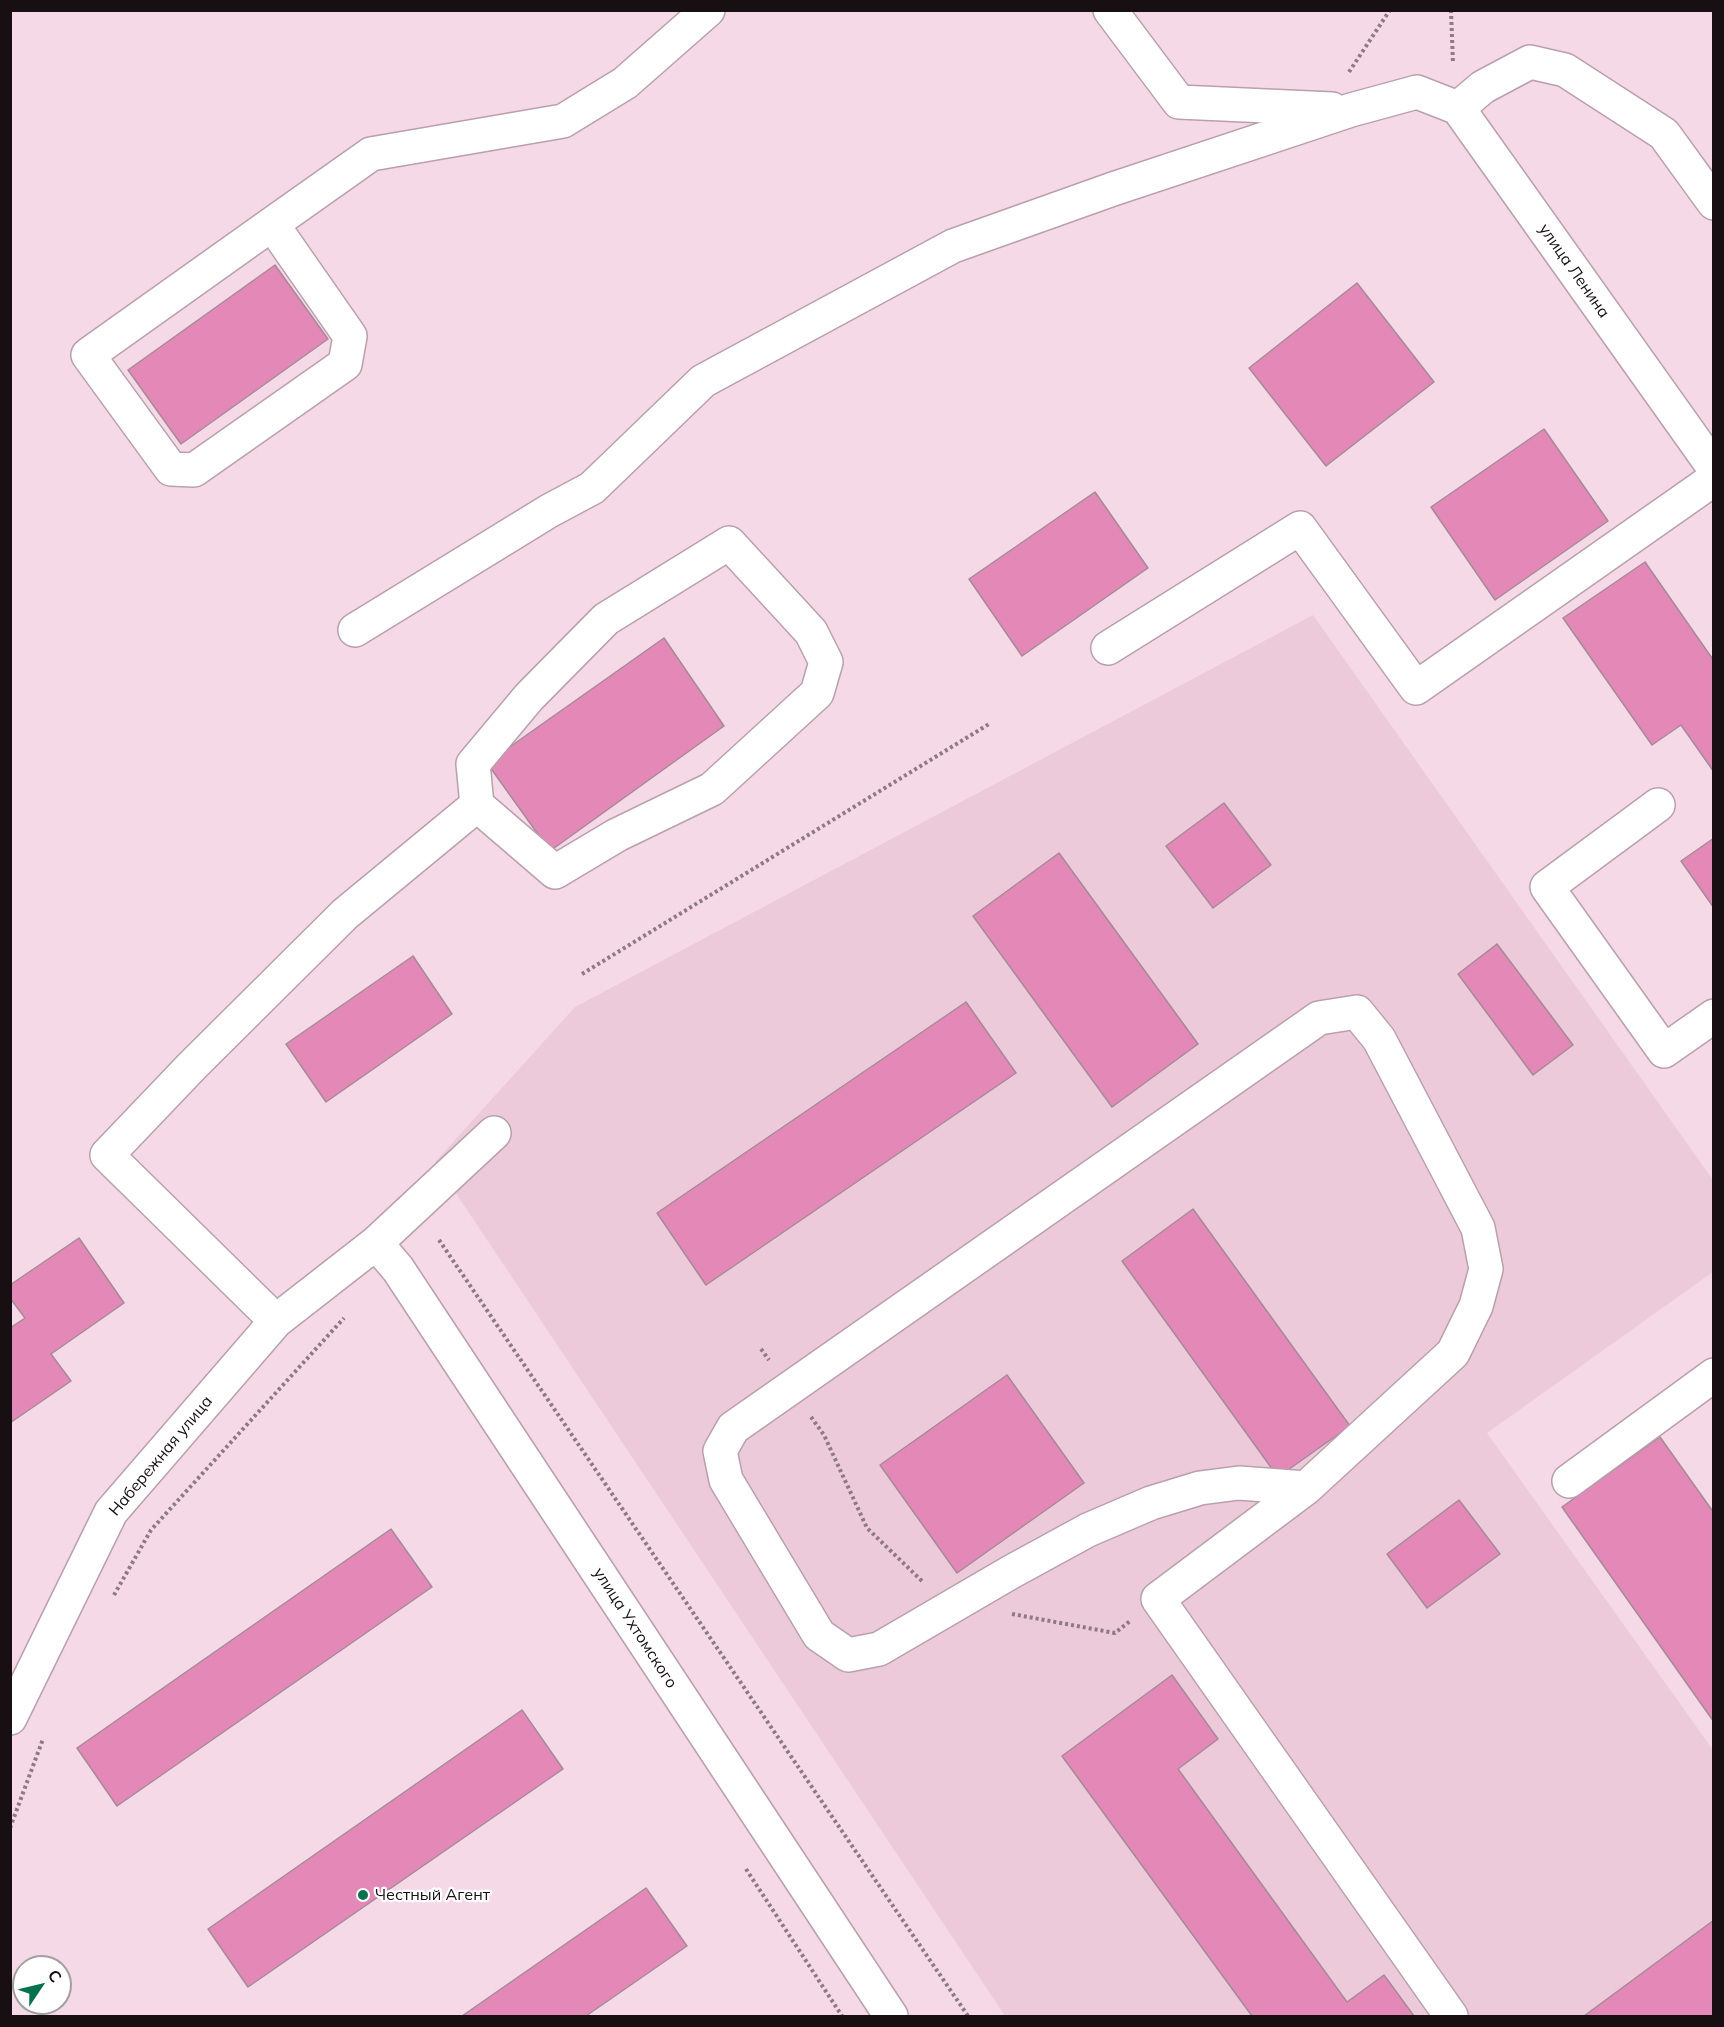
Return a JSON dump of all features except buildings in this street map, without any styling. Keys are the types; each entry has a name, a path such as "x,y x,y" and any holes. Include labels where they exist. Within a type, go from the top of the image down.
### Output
{"street":[{"path":"272,224 350,336 345,364 194,470 171,469 87,355 272,224 371,154 563,121 625,84 708,10"},
{"path":"1110,10 1179,102 1338,110"},
{"path":"355,630 549,511 592,488 704,381 953,246 1338,110 1417,92 1458,108 1483,87 1530,62 1565,70 1664,134 1713,202"},
{"name":"улица Ленина","path":"1458,108 1713,468"},
{"path":"1107,648 1300,528 1416,688 1713,479"},
{"path":"729,543 811,632 825,662 817,693 712,789 617,835 555,872 477,805 473,764 529,698 606,619 729,543"},
{"path":"276,1321 107,1155 192,1066 345,914 477,805"},
{"path":"1658,805 1546,887 1665,1051 1713,1016"},
{"path":"1306,1488 1239,1483 1200,1488 1151,1503 1088,1530 879,1649 848,1655 819,1635 726,1480 720,1451 733,1428 1319,1018 1358,1012 1379,1039 1478,1228 1486,1269 1476,1306 1453,1353 1306,1488 1158,1599 1451,2016"},
{"name":"Набережная улица","path":"10,1718 111,1512 276,1321 376,1243 494,1133"},
{"name":"улица Ухтомского","path":"376,1243 398,1269 891,2016"},
{"path":"1569,1481 1713,1375"}],"path":[{"path":"1338,110 1390,10"},
{"path":"1451,10 1453,64"},
{"path":"582,974 989,724"},
{"path":"438,1240 968,2016"},
{"path":"112,1599 151,1530 347,1315"},
{"path":"761,1349 824,1435 867,1528"},
{"path":"10,1828 46,1730"},
{"path":"745,1867 842,2016"}],"shaded area":[{"path":"1313,615 1713,1180 1713,1272 1487,1433 1713,1750 1713,2016 1005,2016 435,1162 575,1007"}],"place":[{"name":"Честный Агент","path":"363,1895"}]}
